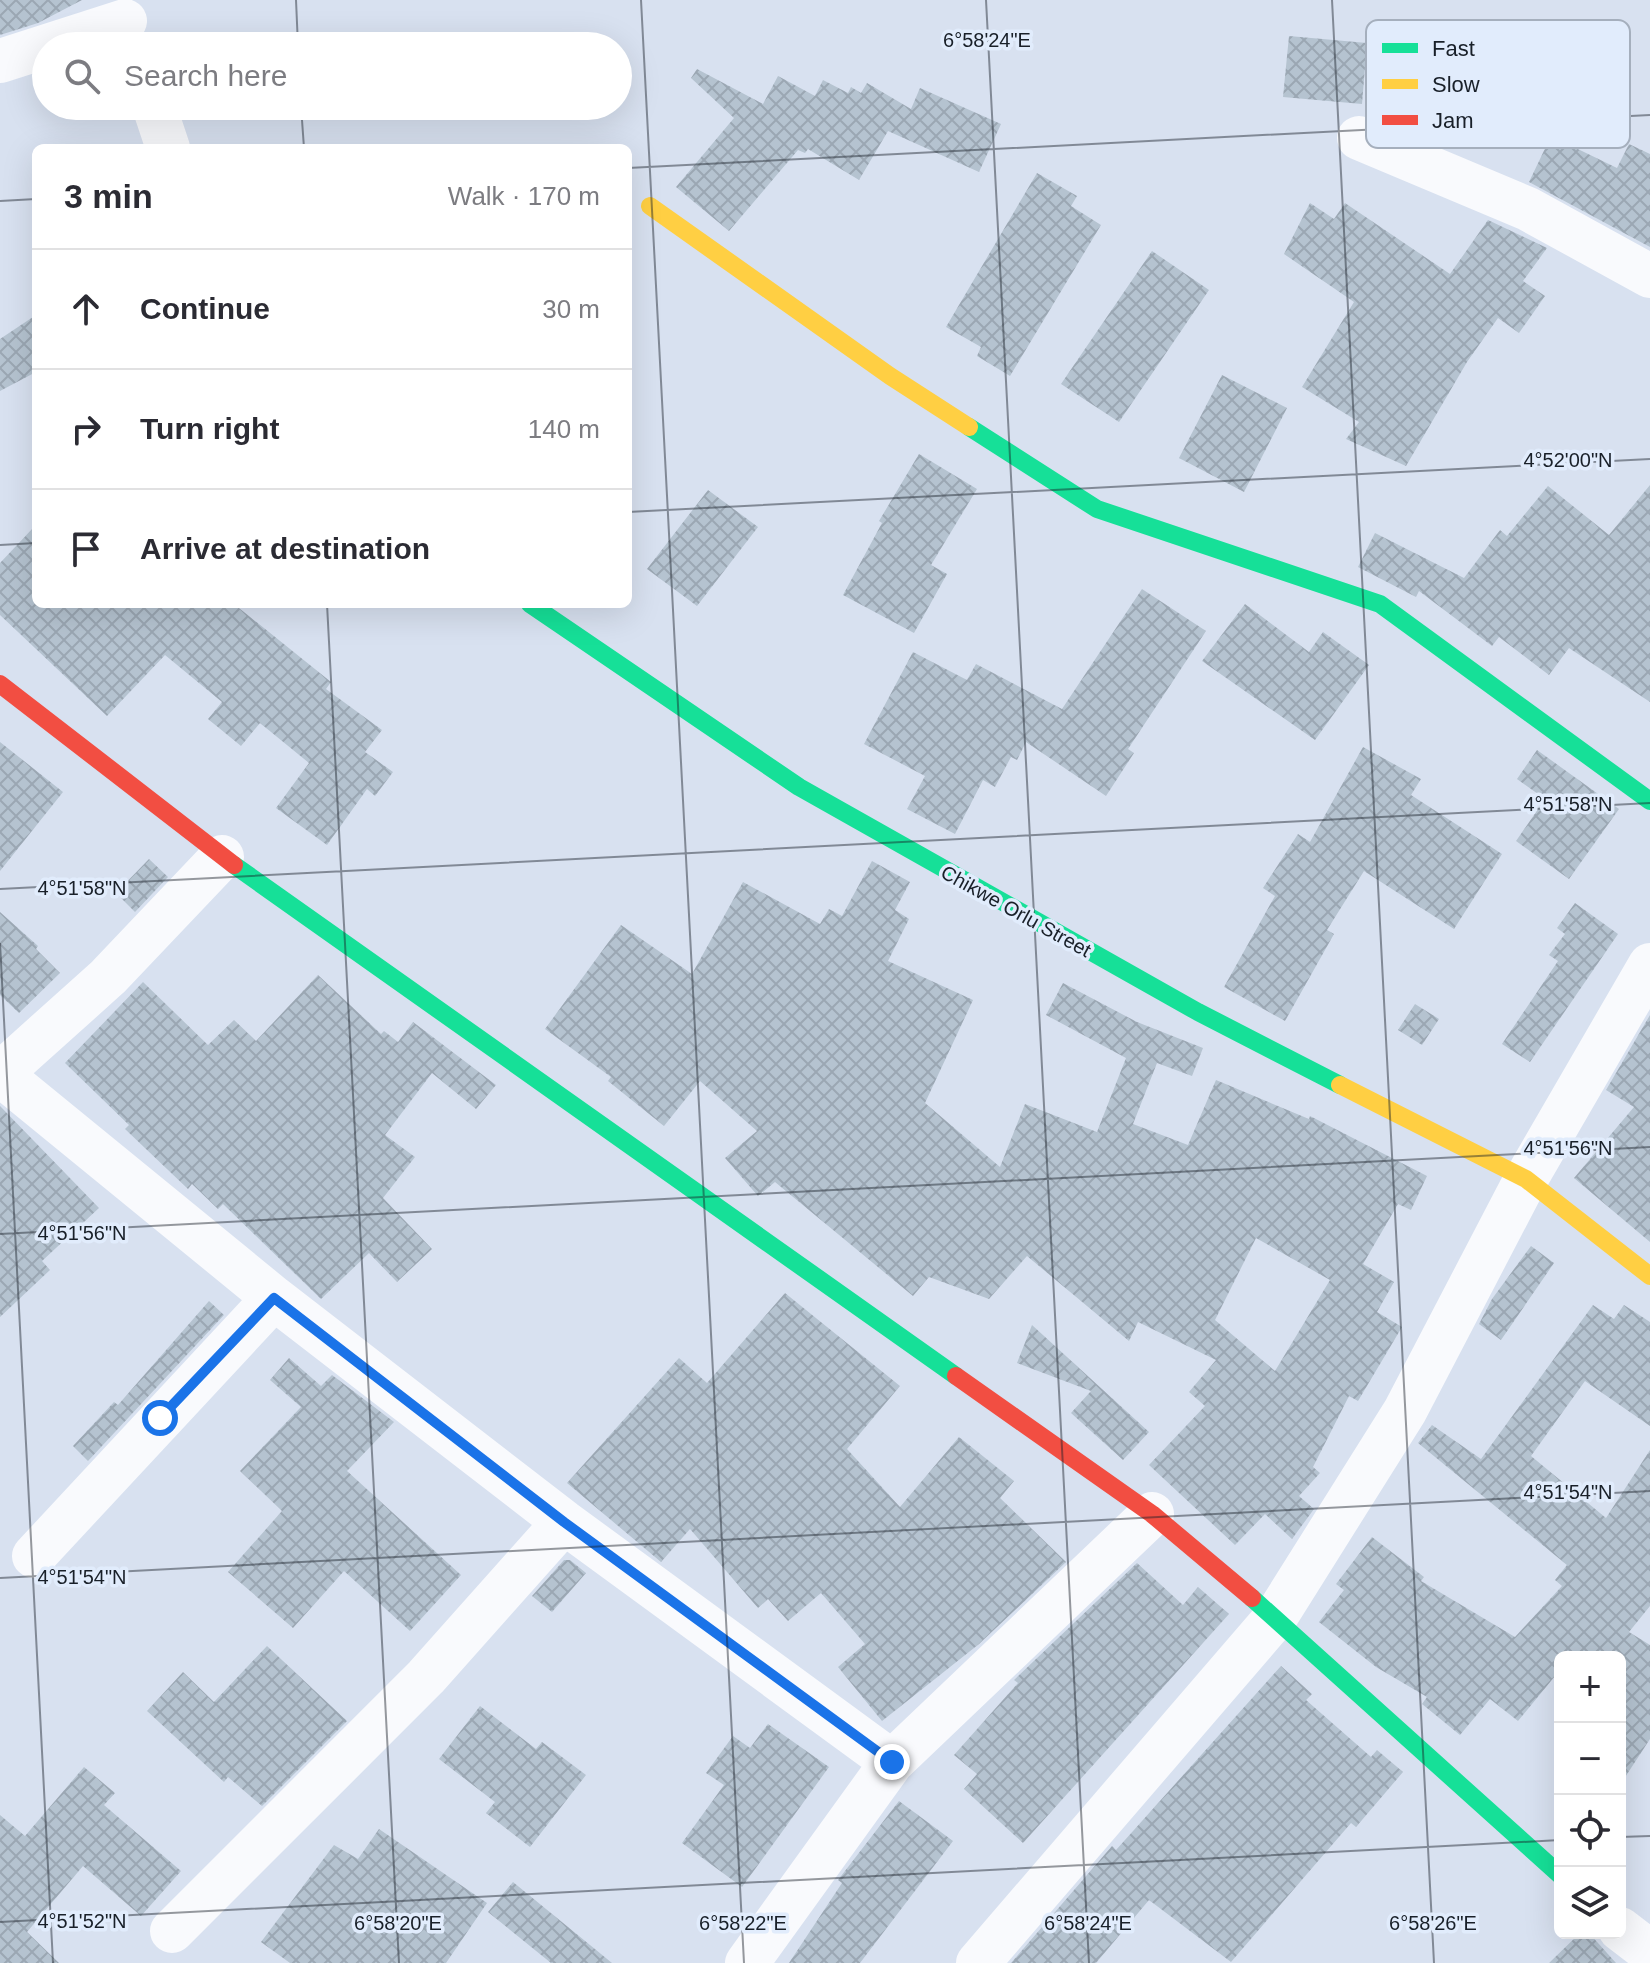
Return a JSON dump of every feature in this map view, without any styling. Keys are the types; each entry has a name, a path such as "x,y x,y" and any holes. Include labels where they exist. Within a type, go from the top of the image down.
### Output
{"street":[{"path":"92,32 124,22"},
{"path":"0,61 32,51"},
{"path":"159,120 167,144"},
{"path":"1359,138 1366,141"},
{"path":"1383,148 1528,209 1650,276"},
{"path":"650,206 890,376 1097,509 1380,604 1650,801"},
{"name":"Chikwe Orlu Street","path":"536,608 799,787 1198,1012 1526,1179 1650,1276"},
{"path":"0,684 222,857 1152,1514 1275,1618 1554,1870"},
{"path":"222,857 108,977 0,1074 274,1298 564,1522 892,1762"},
{"path":"978,1963 1275,1618 1405,1411 1526,1179 1650,965"},
{"path":"34,1556 274,1298"},
{"path":"747,1963 892,1762 1040,1625 1152,1514"},
{"path":"172,1931 426,1677 564,1522"},
{"path":"1626,1934 1650,1952"}],"building":[{"path":"0,0 82,0 38,23 0,35"},
{"path":"1289,36 1366,43 1362,104 1283,97"},
{"path":"697,69 763,104 778,76 815,96 823,80 848,93 851,87 861,93 867,83 911,109 920,88 1001,124 979,172 888,131 859,180 808,149 805,153 798,150 729,231 676,187 734,118 691,78"},
{"path":"1630,144 1650,154 1650,247 1529,182 1545,148 1576,148 1617,168"},
{"path":"1037,173 1077,196 1071,206 1101,225 1010,376 977,356 981,347 946,327"},
{"path":"1310,203 1334,219 1345,203 1450,274 1488,220 1547,248 1523,281 1545,296 1519,333 1498,318 1467,362 1406,466 1346,439 1359,422 1302,387 1354,302 1284,254"},
{"path":"1152,251 1209,290 1119,422 1061,384"},
{"path":"32,318 32,374 0,391 0,339"},
{"path":"1222,375 1287,408 1244,492 1179,458"},
{"path":"919,454 977,489 931,565 947,574 914,633 843,595 882,523 879,521"},
{"path":"1650,485 1650,702 1569,648 1549,675 1499,637 1492,646 1419,591 1416,597 1358,567 1375,533 1464,578 1500,530 1507,536 1548,486 1609,535"},
{"path":"708,490 758,527 697,606 647,569"},
{"path":"32,529 32,608 239,608 331,682 326,689 382,730 365,752 393,772 375,796 367,789 327,845 276,808 309,763 260,723 241,746 208,719 222,702 165,655 107,716 0,615 0,563"},
{"path":"1142,589 1206,631 1128,749 1134,753 1106,796 1026,742 1017,760 1011,757 995,787 983,780 955,834 907,809 925,776 864,744 913,652 967,680 976,664 1062,709"},
{"path":"1245,604 1309,652 1323,632 1369,665 1315,740 1202,661"},
{"path":"0,742 63,792 0,871"},
{"path":"1363,747 1421,779 1411,795 1502,854 1454,929 1364,871 1327,930 1334,934 1285,1021 1224,987 1275,896 1263,888 1298,834 1310,842"},
{"path":"1537,750 1619,809 1569,879 1516,841 1545,799 1517,779"},
{"path":"149,859 168,877 135,912 116,893"},
{"path":"872,861 910,882 895,910 909,919 888,961 973,1000 925,1103 1000,1167 1025,1104 1097,1132 1126,1058 1046,1015 1063,983 1137,1022 1203,1048 1192,1076 1157,1063 1133,1124 1188,1145 1216,1080 1309,1119 1310,1116 1427,1176 1411,1210 1398,1204 1363,1264 1394,1282 1377,1312 1402,1327 1358,1401 1349,1396 1313,1467 1320,1473 1299,1496 1314,1509 1292,1539 1265,1514 1235,1545 1149,1465 1205,1406 1189,1392 1216,1360 1138,1322 1129,1341 1027,1256 989,1299 929,1277 913,1296 775,1182 758,1196 725,1158 757,1131 700,1081 664,1126 608,1081 611,1077 545,1029 621,925 692,974 743,882 820,924 829,909 842,916","holes":["1256,1238 1330,1280 1275,1371 1215,1320"]},
{"path":"1575,903 1618,934 1530,1062 1502,1044 1558,961 1549,955 1565,934 1557,928"},
{"path":"0,912 38,946 36,949 60,973 19,1013 0,995"},
{"path":"318,975 381,1034 384,1031 398,1042 413,1022 496,1085 476,1109 432,1073 385,1135 415,1157 383,1198 432,1249 397,1282 369,1253 321,1299 223,1204 218,1209 192,1184 188,1189 125,1129 129,1125 65,1063 143,982 208,1045 234,1020 256,1041"},
{"path":"1415,1004 1439,1019 1422,1045 1398,1030"},
{"path":"1650,1015 1650,1242 1574,1178 1634,1107 1606,1090"},
{"path":"0,1106 99,1208 42,1261 50,1270 0,1317"},
{"path":"1531,1246 1554,1263 1501,1340 1479,1324 1492,1299"},
{"path":"785,1293 900,1386 847,1449 900,1507 959,1437 1014,1481 1000,1498 1066,1562 979,1644 882,1721 838,1667 865,1644 821,1593 788,1621 768,1599 758,1608 690,1529 661,1562 567,1483 679,1358 707,1383"},
{"path":"209,1301 224,1315 88,1461 73,1446 114,1402 118,1405"},
{"path":"1593,1305 1614,1319 1624,1305 1650,1322 1650,1426 1585,1381 1531,1456 1606,1518 1650,1450 1650,1606 1629,1632 1650,1645 1650,1739 1626,1776 1626,1651 1554,1651 1554,1677 1518,1721 1490,1699 1460,1735 1422,1704 1427,1697 1376,1667 1319,1622 1344,1590 1336,1584 1372,1537 1424,1577 1421,1581 1515,1637 1562,1586 1555,1580 1567,1565 1418,1443 1432,1425 1481,1459"},
{"path":"1032,1325 1149,1432 1123,1460 1071,1413 1091,1391 1017,1363"},
{"path":"289,1358 321,1386 332,1375 394,1422 347,1471 461,1575 410,1631 344,1571 293,1628 228,1572 282,1511 240,1471 301,1407 270,1380"},
{"path":"564,1560 570,1560 586,1573 552,1612 532,1596"},
{"path":"1137,1563 1183,1605 1198,1587 1229,1614 1023,1843 964,1789 977,1774 954,1755 1018,1683 1014,1680"},
{"path":"267,1646 347,1721 262,1806 228,1777 224,1782 147,1711 183,1672 214,1702"},
{"path":"1281,1666 1312,1694 1306,1700 1371,1757 1377,1750 1403,1772 1356,1827 1351,1823 1231,1962 1149,1900 1096,1963 1011,1963 1112,1846 1116,1850"},
{"path":"480,1706 536,1749 542,1742 586,1775 530,1847 486,1813 495,1802 439,1759"},
{"path":"768,1724 829,1767 742,1887 682,1843 724,1785 706,1773 733,1736 750,1748"},
{"path":"84,1767 115,1793 104,1805 181,1871 141,1916 83,1866 27,1932 59,1963 0,1963 0,1815 25,1836"},
{"path":"899,1801 953,1841 860,1963 789,1963 842,1883 838,1880"},
{"path":"379,1829 487,1903 446,1963 290,1963 261,1942 334,1845 358,1859"},
{"path":"513,1882 612,1963 551,1963 488,1912"},
{"path":"1574,1939 1594,1939 1616,1963 1549,1963"}],"traffic: fast":[{"path":"969,427 1097,509 1380,604 1650,801"},
{"path":"536,608 799,787 1198,1012 1340,1085"},
{"path":"234,865 956,1376"},
{"path":"1252,1598 1554,1870"}],"traffic: slow":[{"path":"650,206 890,376 969,427"},
{"path":"1340,1085 1526,1179 1650,1276"}],"traffic: jam":[{"path":"0,684 234,865"},
{"path":"956,1376 1152,1514 1252,1598"}],"route":[{"path":"160,1418 274,1298 564,1522 892,1762"}]}
